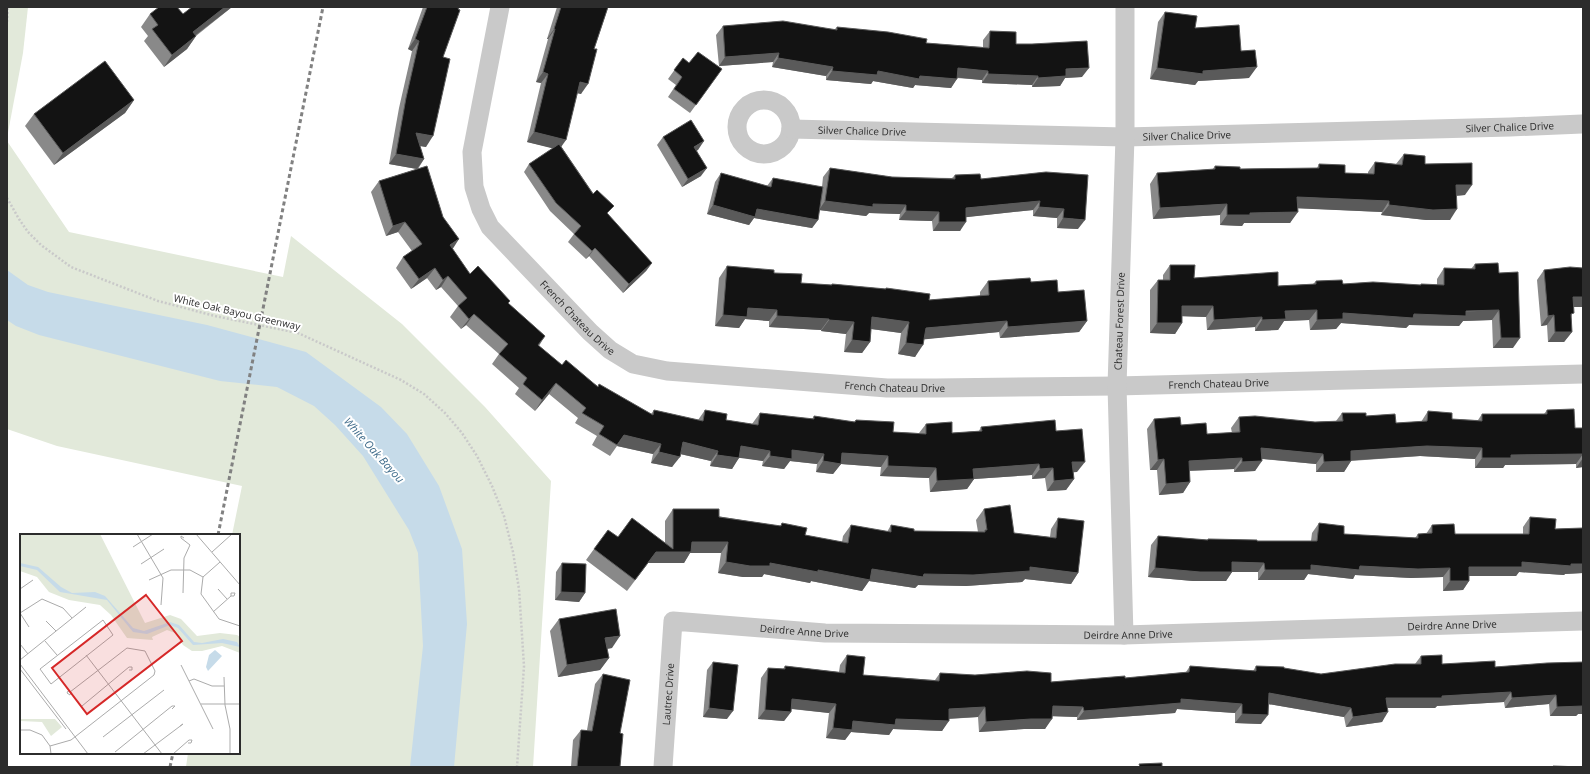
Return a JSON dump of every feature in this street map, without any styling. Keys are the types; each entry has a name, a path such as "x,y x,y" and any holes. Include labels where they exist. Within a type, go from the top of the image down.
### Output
{"street":[{"name":"French Chateau Drive","path":"500,7 472,152 474,187 481,209 490,227 590,332 610,350 633,364 667,371 887,388 1117,386 1583,374"},
{"name":"Chateau Forest Drive","path":"1124,635 1117,386 1125,137 1126,7"},
{"name":"Silver Chalice Drive","path":"791,128 1125,137 1510,127 1583,122"},
{"name":"Deirdre Anne Drive","path":"673,621 826,633 1124,635 1583,621"},
{"name":"Lautrec Drive","path":"663,767 673,621"}],"path":[{"path":"7,22 8,7"},
{"name":"White Oak Bayou Greenway","path":"7,198 28,232 41,245 71,266 158,301 215,316 298,333 401,380 424,394 445,413 462,433 477,456 492,486 504,516 513,552 519,589 524,666 517,767"}],"green space":[{"path":"7,7 28,7 23,53 7,138"},
{"path":"7,141 69,232 283,277 291,236 402,324 485,407 551,481 533,767 186,767 188,754 240,754 240,534 232,534 242,486 57,446 7,429"}],"water":[{"name":"White Oak Bayou","path":"7,270 28,285 48,292 207,325 306,352 381,407 407,434 439,486 462,549 467,624 454,767 410,767 423,646 418,553 409,530 363,456 335,425 314,406 277,387 220,381 39,335 16,326 7,320"}],"building":[{"path":"159,7 177,7 183,14 192,7 225,7 193,32 196,36 172,55 152,29 158,25 150,14"},
{"path":"427,7 459,7 458,9 460,10 443,57 450,59 433,136 416,133 424,159 396,154 406,98 419,41 415,39"},
{"path":"561,7 608,7 594,49 597,49 588,84 580,82 566,140 534,132 548,74 543,72"},
{"path":"1165,12 1197,16 1195,28 1239,25 1241,51 1255,50 1257,67 1203,71 1203,74 1157,68"},
{"path":"783,21 837,30 837,27 888,32 927,39 926,43 989,48 990,31 1016,32 1016,44 1087,41 1089,68 1066,69 1066,76 1038,78 1038,76 988,74 988,71 958,68 957,79 920,76 919,79 878,71 877,75 832,71 833,67 778,58 779,53 725,57 723,26"},
{"path":"698,52 722,69 696,105 674,89 682,77 674,70 683,58 689,63"},
{"path":"105,61 134,100 63,153 34,114"},
{"path":"691,120 704,141 694,147 707,168 688,179 663,137"},
{"path":"559,144 593,194 597,190 614,206 607,213 652,263 629,284 595,248 592,251 574,234 581,226 556,203 529,164"},
{"path":"1404,154 1425,156 1425,164 1472,163 1472,185 1456,185 1457,209 1433,210 1389,205 1389,201 1297,197 1298,212 1227,215 1227,204 1160,208 1157,173 1215,169 1215,166 1240,167 1240,169 1319,168 1319,164 1345,165 1345,173 1374,174 1375,162 1402,165"},
{"path":"427,166 443,217 459,239 450,245 470,274 478,266 510,301 508,303 545,336 538,345 562,365 566,360 598,387 599,384 653,415 654,410 703,421 705,410 727,414 726,420 758,425 760,413 814,419 814,416 855,422 856,420 894,422 893,432 926,434 926,424 952,422 952,433 982,431 981,427 1055,420 1056,431 1082,429 1085,462 1072,462 1074,479 1054,481 1053,468 1040,469 1039,464 973,469 974,479 937,481 936,468 888,466 888,456 842,453 841,464 823,461 824,454 792,450 792,459 770,456 770,451 741,446 739,458 717,455 718,451 683,442 680,457 659,452 661,444 624,435 617,445 599,434 604,426 582,413 586,408 556,383 542,400 523,384 527,378 499,354 508,344 474,314 469,319 458,306 467,298 448,276 443,280 435,268 419,279 403,257 422,244 405,222 393,226 379,181"},
{"path":"830,168 892,177 955,179 955,175 980,174 981,179 1046,172 1088,175 1085,220 1063,218 1064,209 1039,207 1040,201 966,208 966,222 939,222 939,212 906,211 906,205 873,204 873,207 825,201"},
{"path":"721,173 771,187 773,178 823,187 818,220 757,209 755,217 713,205"},
{"path":"1498,263 1499,273 1518,272 1520,338 1501,338 1499,310 1466,311 1466,316 1414,314 1413,318 1343,313 1343,319 1317,320 1317,310 1285,311 1286,319 1262,320 1262,317 1214,320 1213,306 1182,306 1182,323 1157,323 1158,280 1170,280 1170,265 1195,265 1194,278 1278,272 1278,286 1316,284 1316,281 1342,280 1343,284 1373,282 1444,285 1444,268 1475,269 1475,264"},
{"path":"727,266 774,270 774,273 802,274 801,283 886,288 930,294 929,300 989,295 988,281 1030,278 1031,282 1057,280 1058,292 1084,290 1087,321 1008,327 1007,321 926,328 923,345 906,343 909,322 872,317 870,342 852,340 854,322 777,316 777,310 748,308 747,317 723,315"},
{"path":"1570,267 1583,268 1583,297 1573,297 1574,313 1571,314 1572,332 1555,332 1554,315 1548,316 1544,270"},
{"path":"1574,409 1575,428 1583,428 1583,454 1511,455 1511,458 1482,458 1482,448 1427,446 1351,451 1351,461 1324,462 1323,454 1261,448 1262,461 1242,462 1242,458 1189,461 1190,482 1166,484 1164,459 1158,460 1154,419 1180,417 1181,425 1206,423 1207,434 1240,432 1239,417 1255,416 1315,422 1343,421 1342,413 1366,413 1366,416 1395,414 1396,423 1427,421 1428,411 1452,413 1452,419 1482,421 1482,414 1547,414 1547,410"},
{"path":"1010,505 1014,533 1056,538 1058,518 1084,521 1078,573 1030,567 1030,571 973,575 924,574 923,577 872,569 870,580 770,563 770,566 750,566 726,562 728,542 692,542 691,552 656,552 635,580 594,549 608,530 618,537 632,518 673,549 673,509 719,509 719,517 781,526 782,523 807,528 805,535 848,543 851,525 891,532 891,525 914,529 914,531 985,532 985,530 987,530 984,509"},
{"path":"1530,517 1556,519 1555,529 1583,528 1583,564 1571,564 1571,566 1522,562 1522,567 1469,567 1469,581 1450,581 1450,568 1418,569 1360,566 1359,570 1311,565 1311,570 1265,570 1264,563 1232,562 1232,572 1200,572 1155,568 1158,536 1208,540 1317,541 1319,523 1344,526 1344,534 1418,538 1418,534 1432,533 1432,525 1454,524 1455,534 1529,534"},
{"path":"562,563 586,564 585,593 561,592"},
{"path":"616,609 620,636 605,638 609,658 567,665 559,619"},
{"path":"847,655 865,657 863,675 939,681 940,673 975,675 1027,671 1051,673 1051,682 1125,676 1125,678 1189,672 1190,666 1256,671 1256,666 1284,667 1321,674 1395,664 1421,664 1421,656 1442,655 1442,664 1495,661 1495,667 1583,662 1583,706 1557,707 1556,695 1512,698 1511,692 1442,696 1442,698 1386,698 1388,712 1353,717 1351,708 1269,693 1268,715 1242,714 1242,704 1181,699 1181,703 1084,711 1083,707 1053,706 1052,719 986,722 985,707 949,709 949,721 896,719 895,725 853,721 852,730 833,728 836,704 792,699 791,712 765,710 768,668 785,669 785,666 845,673"},
{"path":"713,662 738,665 733,711 709,708"},
{"path":"603,674 630,680 620,733 623,734 620,767 577,767 581,730 592,731"},
{"path":"1162,763 1162,767 1140,767 1139,764"},
{"path":"1553,766 1583,767 1553,767"}],"railway":[{"path":"218,534 323,7"},
{"path":"170,767 173,754"}]}
